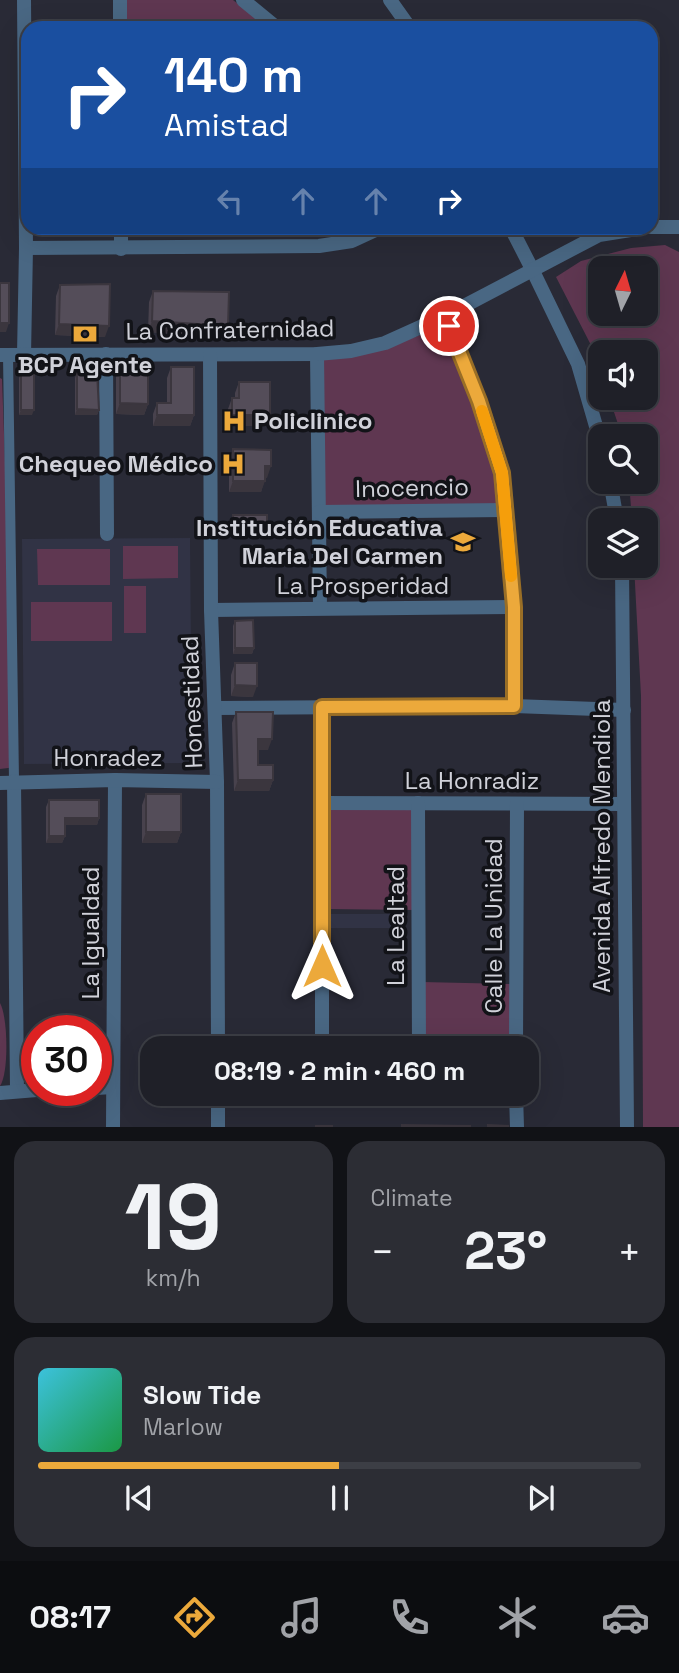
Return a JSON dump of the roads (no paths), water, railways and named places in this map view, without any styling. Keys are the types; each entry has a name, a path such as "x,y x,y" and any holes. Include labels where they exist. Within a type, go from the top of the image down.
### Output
{"street":[{"path":"24,0 24,21"},
{"path":"120,0 120,21"},
{"path":"243,0 268,21"},
{"path":"390,0 405,21"},
{"path":"658,227 679,227"},
{"path":"24,355 26,235"},
{"path":"121,235 121,249"},
{"path":"26,248 319,246 352,241 365,235"},
{"path":"514,235 555,312 578,364 595,424"},
{"name":"La Confraternidad","path":"4,355 317,354 351,351 385,343 446,316 599,235"},
{"path":"446,316 479,401 502,473 514,607 514,706"},
{"path":"106,354 107,534"},
{"path":"317,354 320,608"},
{"path":"4,355 7,782 15,896 17,1090"},
{"name":"Honestidad","path":"210,355 218,1036"},
{"name":"Inocencio","path":"319,512 505,510"},
{"name":"Avenida Alfredo Mendiola","path":"622,578 627,1127"},
{"name":"La Prosperidad","path":"211,610 514,607"},
{"path":"215,708 514,706 624,710"},
{"path":"322,707 322,1036"},
{"name":"La Igualdad","path":"113,1127 114,780"},
{"name":"Honradez","path":"7,782 217,782"},
{"name":"La Honradiz","path":"321,803 624,804"},
{"name":"La Lealtad","path":"418,803 419,1036"},
{"name":"Calle La Unidad","path":"516,1036 517,804"},
{"path":"0,898 15,896"},
{"path":"0,997 16,995"},
{"path":"0,1093 21,1090"},
{"path":"218,1106 218,1127"},
{"path":"516,1106 517,1127"}],"place":[{"name":"BCP Agente","path":"85,334"},
{"name":"Policlinico","path":"234,421"},
{"name":"Chequeo Médico","path":"233,464"},
{"name":"Institución Educativa Maria Del Carmen","path":"463,542"}]}
